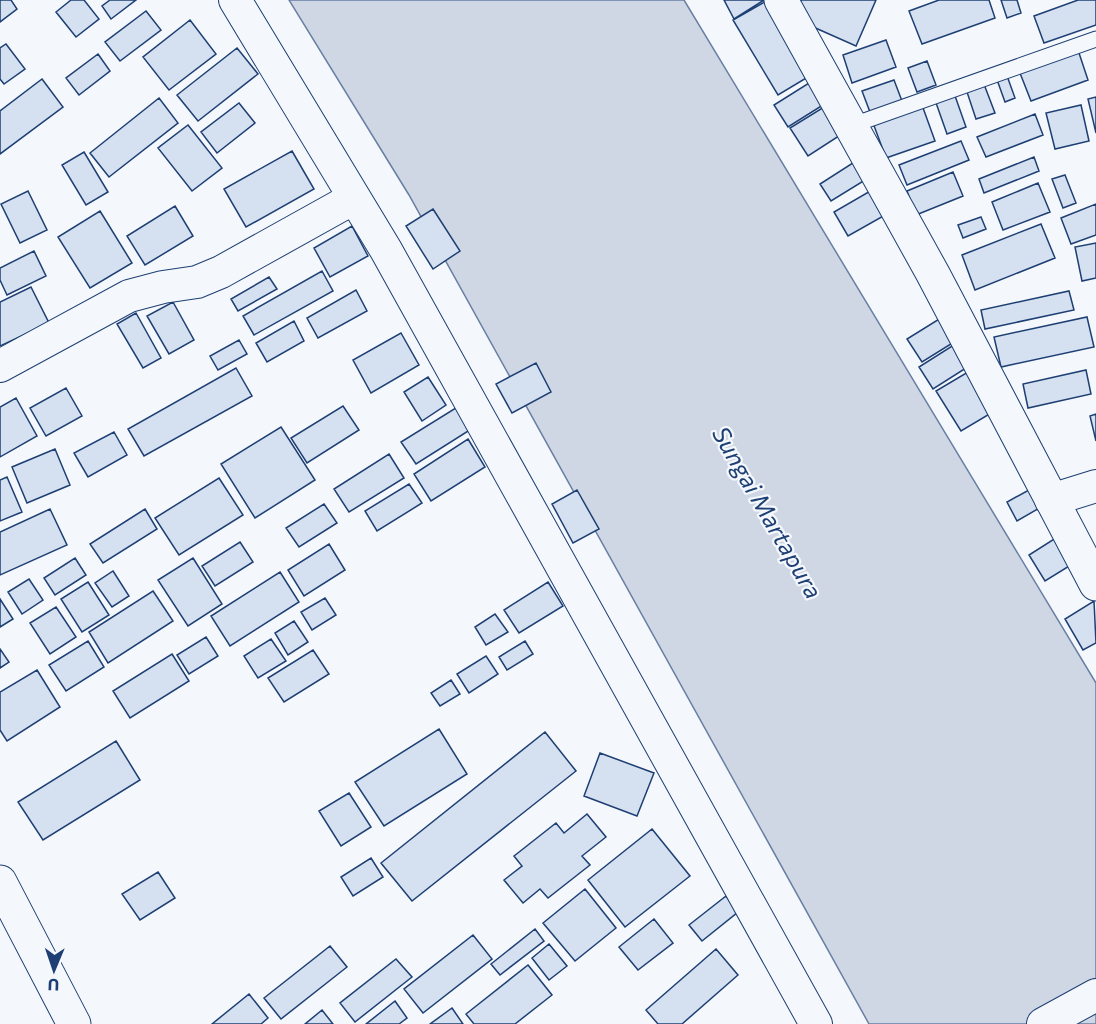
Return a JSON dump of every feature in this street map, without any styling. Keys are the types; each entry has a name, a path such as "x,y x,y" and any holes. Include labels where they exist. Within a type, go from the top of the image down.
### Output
{"street":[{"path":"236,0 386,250 816,1024"},
{"path":"781,0 933,274 1096,584"},
{"path":"0,366 129,296 163,286 197,282 221,272 354,198"},
{"path":"1052,500 1096,486"},
{"path":"0,882 74,1024"},
{"path":"1043,1024 1096,995"}],"lane":[{"path":"850,126 1096,39"}],"water":[{"name":"Sungai Martapura","path":"289,0 684,0 1096,683 1096,1024 869,1024 409,195"}],"building":[{"path":"0,0 11,0 17,9 0,22"},
{"path":"71,0 84,0 99,19 76,37 56,12"},
{"path":"110,0 136,0 111,19 102,6"},
{"path":"724,0 764,0 734,19"},
{"path":"768,0 813,74 778,95 733,20"},
{"path":"801,0 876,0 856,46 793,18"},
{"path":"939,0 989,0 995,18 922,44 909,11"},
{"path":"1001,0 1017,0 1021,13 1007,18"},
{"path":"1078,0 1096,0 1096,25 1044,43 1034,16"},
{"path":"146,11 161,30 120,61 105,42"},
{"path":"190,20 216,54 169,90 143,57"},
{"path":"886,40 896,67 852,83 843,55"},
{"path":"6,44 25,69 4,84 0,79 0,48"},
{"path":"1077,47 1088,80 1031,101 1018,68"},
{"path":"237,48 258,74 198,121 177,95"},
{"path":"98,54 110,71 79,95 66,78"},
{"path":"927,61 936,85 917,92 908,68"},
{"path":"1006,73 1015,98 1005,102 996,77"},
{"path":"42,79 63,107 0,154 0,111"},
{"path":"982,79 995,113 976,119 965,86"},
{"path":"894,80 902,101 870,112 862,91"},
{"path":"809,83 823,105 788,127 774,105"},
{"path":"954,93 966,127 947,134 935,100"},
{"path":"1096,97 1096,133 1088,99"},
{"path":"159,98 178,123 109,177 90,153"},
{"path":"239,103 255,123 217,153 201,132"},
{"path":"922,105 935,141 886,158 873,123"},
{"path":"1081,105 1089,141 1055,149 1046,113"},
{"path":"824,107 842,134 808,156 790,128"},
{"path":"1035,114 1043,135 986,157 977,137"},
{"path":"188,125 222,168 192,191 158,148"},
{"path":"961,141 969,160 907,185 899,165"},
{"path":"292,151 314,189 246,227 224,189"},
{"path":"84,152 108,192 86,205 62,165"},
{"path":"1034,157 1039,171 984,193 979,179"},
{"path":"859,159 870,177 831,201 820,184"},
{"path":"953,172 963,196 916,215 907,191"},
{"path":"1065,175 1076,203 1063,208 1052,179"},
{"path":"1038,183 1050,212 1003,230 992,202"},
{"path":"872,190 887,214 848,236 834,212"},
{"path":"28,191 47,230 20,243 1,204"},
{"path":"1096,204 1096,235 1071,244 1061,218"},
{"path":"175,206 193,236 145,265 127,236"},
{"path":"433,209 460,251 433,269 406,226"},
{"path":"100,211 132,263 90,288 58,237"},
{"path":"981,217 986,229 963,238 958,225"},
{"path":"1041,224 1055,258 975,290 962,255"},
{"path":"352,226 368,256 330,277 314,248"},
{"path":"1096,243 1096,278 1082,281 1075,247"},
{"path":"34,251 46,276 7,295 0,280 0,268"},
{"path":"322,271 333,291 254,335 243,316"},
{"path":"269,277 277,289 238,311 231,299"},
{"path":"31,287 49,323 0,346 0,302"},
{"path":"356,290 367,311 318,338 307,318"},
{"path":"1069,291 1074,310 985,329 981,310"},
{"path":"173,302 194,340 169,354 147,316"},
{"path":"136,313 161,358 143,368 117,324"},
{"path":"944,316 959,339 922,362 907,339"},
{"path":"1087,317 1094,347 1001,367 994,337"},
{"path":"294,321 304,341 267,362 256,343"},
{"path":"401,333 419,365 371,393 353,360"},
{"path":"239,340 247,354 218,370 210,356"},
{"path":"960,341 974,363 933,389 919,367"},
{"path":"536,363 551,392 512,413 496,384"},
{"path":"236,368 252,396 144,456 128,429"},
{"path":"973,369 998,409 961,431 936,391"},
{"path":"1086,370 1091,394 1028,408 1023,384"},
{"path":"428,377 446,405 422,421 404,392"},
{"path":"66,388 82,416 46,436 30,408"},
{"path":"16,398 37,436 0,457 0,407"},
{"path":"343,406 359,430 307,463 291,438"},
{"path":"459,406 473,428 416,464 401,442"},
{"path":"1096,414 1096,441 1090,416"},
{"path":"281,427 315,480 255,518 221,464"},
{"path":"114,432 127,455 88,477 74,453"},
{"path":"468,439 485,467 431,501 414,474"},
{"path":"55,449 70,485 27,503 12,467"},
{"path":"389,454 404,478 349,512 334,489"},
{"path":"7,477 22,512 0,521 0,480"},
{"path":"219,478 243,515 179,555 155,518"},
{"path":"409,484 422,503 377,531 365,511"},
{"path":"1038,485 1048,503 1017,521 1007,502"},
{"path":"577,490 599,529 573,543 552,504"},
{"path":"324,504 337,523 299,547 286,528"},
{"path":"50,509 67,545 0,575 0,532"},
{"path":"145,509 157,529 103,563 90,544"},
{"path":"1062,534 1079,560 1045,581 1029,555"},
{"path":"240,542 253,562 215,586 202,566"},
{"path":"329,544 345,570 304,596 288,570"},
{"path":"75,558 86,575 55,595 44,578"},
{"path":"193,558 222,604 188,626 158,580"},
{"path":"113,571 129,596 112,607 95,583"},
{"path":"280,572 299,602 230,646 211,616"},
{"path":"29,579 43,600 22,614 8,592"},
{"path":"88,582 109,615 82,632 61,599"},
{"path":"548,582 563,606 519,633 504,610"},
{"path":"153,591 173,621 108,663 89,632"},
{"path":"325,598 336,615 312,630 301,612"},
{"path":"0,599 13,619 0,627"},
{"path":"1094,601 1096,643 1083,650 1065,619"},
{"path":"56,607 76,637 50,654 30,623"},
{"path":"495,614 508,632 486,645 475,627"},
{"path":"294,621 308,642 288,655 275,633"},
{"path":"206,637 218,656 189,674 177,655"},
{"path":"271,639 286,661 258,678 244,656"},
{"path":"88,641 104,667 66,691 49,665"},
{"path":"525,641 533,654 507,670 499,657"},
{"path":"0,649 9,662 0,668"},
{"path":"313,650 329,674 284,702 268,678"},
{"path":"172,654 189,681 130,718 113,691"},
{"path":"486,656 498,674 469,693 457,674"},
{"path":"37,670 60,707 7,741 0,730 0,692"},
{"path":"451,680 460,694 440,706 431,693"},
{"path":"439,729 467,774 384,826 355,782"},
{"path":"545,732 576,771 412,901 381,863"},
{"path":"116,741 140,780 43,840 18,802"},
{"path":"600,753 654,773 637,816 584,796"},
{"path":"349,793 371,827 341,846 319,811"},
{"path":"587,814 606,837 582,856 590,865 548,898 540,889 523,903 504,880 522,866 514,856 556,823 564,833"},
{"path":"652,829 690,876 625,927 588,880"},
{"path":"371,858 383,877 353,896 341,877"},
{"path":"158,872 175,898 140,920 122,894"},
{"path":"585,889 616,928 575,961 543,923"},
{"path":"726,896 738,912 702,941 689,925"},
{"path":"654,919 673,943 638,970 619,947"},
{"path":"535,929 544,941 500,975 491,964"},
{"path":"473,935 492,959 423,1013 404,989"},
{"path":"549,944 567,966 549,980 532,958"},
{"path":"330,946 347,967 281,1019 264,998"},
{"path":"716,949 738,975 682,1024 658,1024 646,1010"},
{"path":"396,959 412,977 355,1022 340,1003"},
{"path":"528,965 552,995 515,1024 474,1024 466,1014"},
{"path":"249,994 268,1018 261,1024 212,1024"},
{"path":"395,1001 407,1018 399,1024 366,1024"},
{"path":"452,1008 463,1024 430,1024"},
{"path":"322,1010 333,1024 305,1024"}]}
